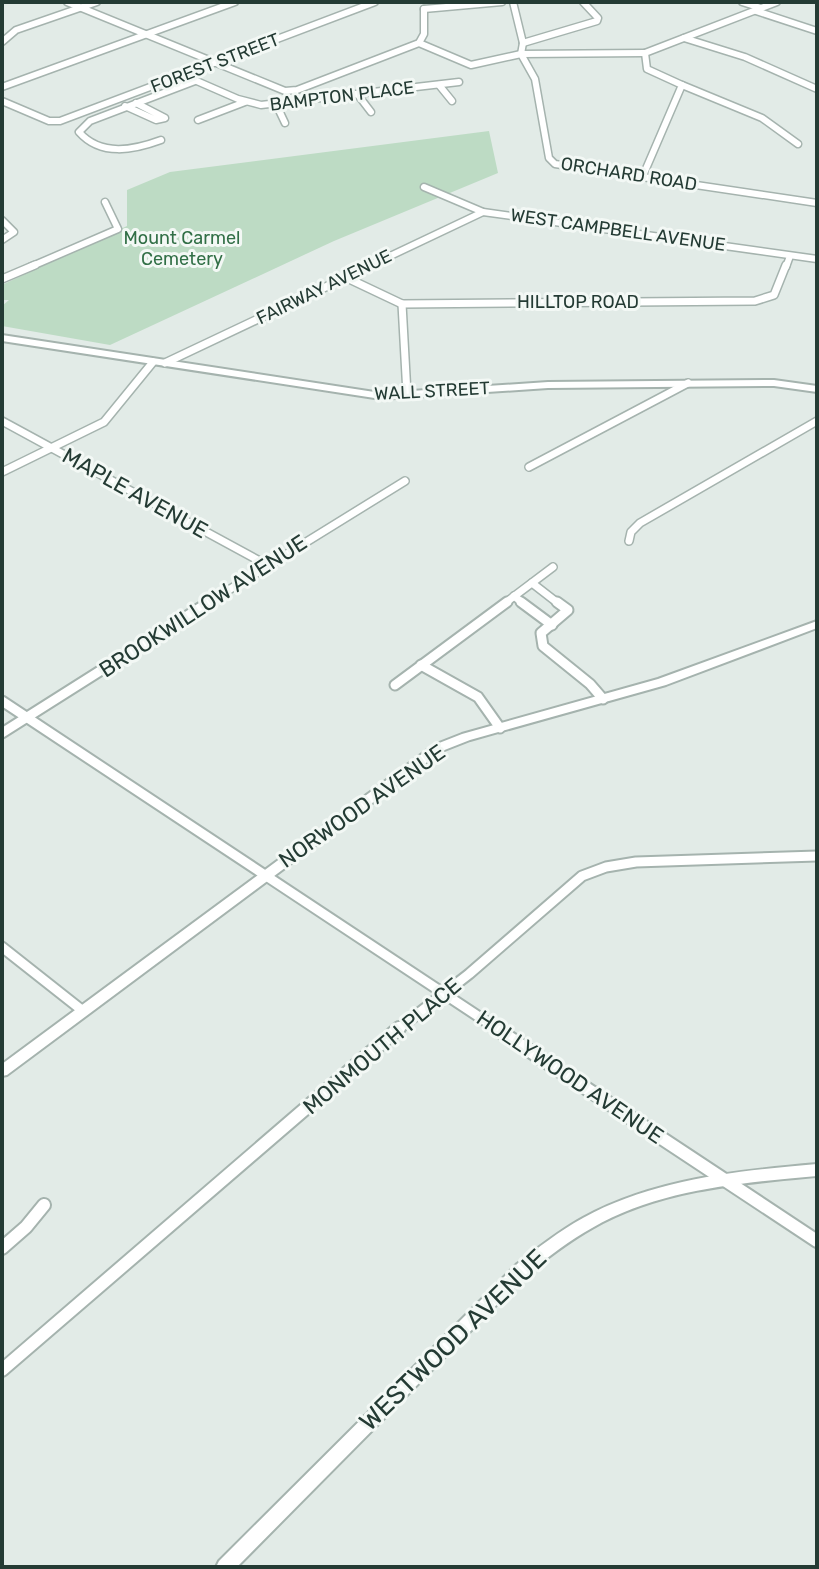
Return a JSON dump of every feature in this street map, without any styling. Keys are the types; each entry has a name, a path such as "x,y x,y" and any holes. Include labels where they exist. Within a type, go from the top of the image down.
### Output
{"street":[{"path":"67,2 214,63"},
{"path":"2,42 16,30 97,2"},
{"path":"2,87 235,2"},
{"name":"FOREST STREET","path":"2,101 54,121 115,101 375,2"},
{"path":"416,3 424,9 502,2"},
{"path":"513,2 523,43 521,54"},
{"path":"523,43 597,21 598,18 583,2"},
{"path":"742,2 817,31"},
{"path":"424,9 424,34 419,43 471,65 521,54 645,53 777,2"},
{"path":"684,38 745,57 817,89"},
{"name":"BAMPTON PLACE","path":"214,63 278,90 290,91 419,43"},
{"path":"645,53 647,69 750,113 792,137 798,144"},
{"name":"ORCHARD ROAD","path":"521,54 535,79 551,161 566,167 817,203"},
{"name":"BAMPTON PLACE","path":"183,75 245,102 276,104 459,82"},
{"path":"161,140 122,152 105,148 80,134 86,123 195,81"},
{"path":"439,85 452,101"},
{"path":"642,178 682,85"},
{"path":"358,95 371,112"},
{"path":"115,101 156,120 165,118 136,103"},
{"path":"198,120 245,102"},
{"path":"276,104 285,123"},
{"name":"WEST CAMPBELL AVENUE","path":"424,187 483,212 817,259"},
{"path":"2,279 118,229 105,202"},
{"name":"FAIRWAY AVENUE","path":"165,363 483,212"},
{"path":"2,220 14,232 2,240"},
{"name":"HILLTOP ROAD","path":"345,277 402,304 759,301 774,295 790,256"},
{"path":"402,304 407,394"},
{"name":"WALL STREET","path":"2,338 355,393 407,394 538,385 688,383 774,383 817,389"},
{"path":"2,472 109,417 153,362"},
{"path":"529,467 688,383"},
{"name":"MAPLE AVENUE","path":"2,421 267,565"},
{"path":"629,541 631,532 640,523 817,421"},
{"name":"BROOKWILLOW AVENUE","path":"2,733 405,481"},
{"path":"395,685 553,567"},
{"path":"532,583 568,610 540,636 543,646 590,684 603,699"},
{"path":"514,596 552,625"},
{"name":"NORWOOD AVENUE","path":"2,1071 438,748 703,668 817,624"},
{"path":"421,665 478,697 500,728"},
{"name":"HOLLYWOOD AVENUE","path":"2,701 817,1241"},
{"name":"MONMOUTH PLACE","path":"2,1370 206,1193 589,872 636,862 817,856"},
{"path":"2,947 83,1011"},
{"name":"WESTWOOD AVENUE","path":"225,1567 539,1254 589,1220 653,1194 724,1178 817,1170"},
{"path":"2,1248 26,1227 44,1205"}],"green space":[{"name":"Mount Carmel Cemetery","path":"489,131 498,173 334,241 110,345 2,326 2,306 9,300 2,300 2,285 127,226 127,190 170,172"}]}
